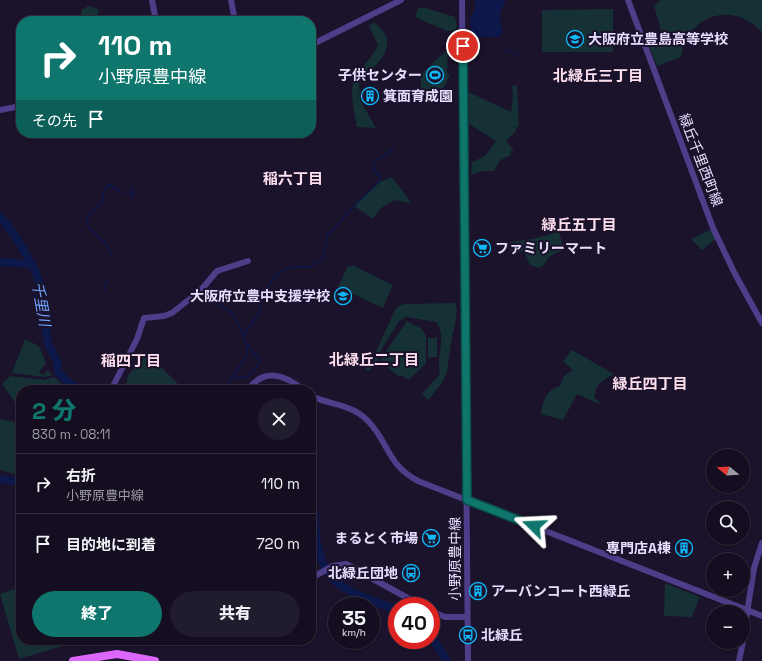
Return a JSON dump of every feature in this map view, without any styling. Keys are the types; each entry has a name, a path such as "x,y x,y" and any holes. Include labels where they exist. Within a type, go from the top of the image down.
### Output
{"main road":[{"path":"73,661 117,654 155,661"}],"street":[{"path":"152,0 155,16"},
{"path":"231,0 234,16"},
{"path":"316,42 401,0"},
{"name":"小野原豊中線","path":"462,0 468,661"},
{"name":"緑丘千里西町線","path":"628,0 713,228 735,274 762,323"},
{"path":"0,110 16,107"},
{"path":"114,385 137,339 144,318 164,316 172,313 201,290 217,270 248,261"},
{"path":"253,385 259,379 279,376 292,380 298,385"},
{"path":"316,397 345,406 360,414 374,428 392,460 401,470 418,481 734,605"},
{"path":"748,605 754,568 762,543"},
{"path":"316,575 333,566 340,564 350,565 406,597"},
{"path":"750,611 762,616"},
{"path":"440,615 444,617 467,617"},
{"path":"739,661 742,649"}],"green space":[{"path":"661,0 762,0 762,32 750,22 737,16 725,15 712,17 702,22 692,31 685,43 681,57 657,66 648,44 655,42 661,30 654,6"},
{"path":"88,6 96,8 99,11 97,16 81,16 81,11"},
{"path":"418,8 426,8 455,17 457,27 455,31 447,31 415,17"},
{"path":"613,9 613,52 542,52 542,10"},
{"path":"374,22 386,36 386,49 379,62 359,82 360,100 376,128 357,127 352,91 354,81 378,45 369,26"},
{"name":"子供センター","path":"448,49 447,73 450,74 440,96 433,102 418,93 421,88 420,75"},
{"path":"517,85 519,127 516,127 516,131 506,141 514,151 510,151 511,155 500,160 494,171 482,171 471,175 472,162 485,156 496,141 469,124 468,92 511,112 513,96 512,86"},
{"path":"392,177 410,201 409,203 394,200 381,208 373,219 354,206 380,182"},
{"path":"712,229 716,239 702,250 691,239"},
{"path":"559,232 564,250 550,256 543,266 539,268 530,265 524,251 511,255 510,242 532,239"},
{"path":"352,265 393,285 383,308 338,287 348,266 351,267"},
{"path":"455,303 457,309 447,372 441,384 428,400 422,394 440,374 439,362 441,334 436,322 406,317 399,321 377,357 379,360 369,371 352,360 356,356 371,362 395,310 400,305"},
{"path":"407,321 422,329 426,336 426,363 409,380 401,375 399,377 380,360"},
{"path":"428,338 437,338 437,357 428,357"},
{"path":"25,339 39,346 46,363 39,372 43,375 48,370 52,375 45,377 12,373"},
{"path":"572,350 614,374 602,381 596,389 594,398 598,400 600,404 577,394 563,420 541,414 544,400 548,393 560,386 564,376 573,370 563,361"},
{"path":"148,354 179,385 126,385 128,375"},
{"path":"10,376 45,380 54,377 63,385 16,385 16,404 2,384"},
{"path":"0,419 16,422 16,475 0,470"},
{"path":"665,583 700,597 692,617 664,616"},
{"path":"16,589 16,645 63,646 19,659 0,594"}],"shaded area":[{"path":"475,0 506,0 500,13 503,32 499,37 478,37 471,32 470,19 475,9"}],"waterway":[{"path":"506,50 517,54"},
{"path":"243,336 259,313 262,297 275,275 290,267 310,267 323,258 328,234 379,182 380,177 374,169 374,162 394,149"},
{"path":"111,257 108,246 87,225 87,220 90,214 103,201 103,192 108,184 123,193"},
{"path":"131,188 134,191 133,198"},
{"path":"130,195 134,192"},
{"name":"千里川","path":"0,216 17,239 35,270 40,285 48,344 57,361 58,371 64,379 73,385"},
{"path":"0,262 32,264"},
{"path":"104,291 108,279"},
{"path":"206,292 211,299 226,308 232,314 245,340 247,355 227,385"},
{"path":"35,296 39,306 43,309"},
{"path":"232,378 248,377 261,361 247,344"},
{"path":"0,479 16,481"},
{"name":"千里川","path":"316,537 323,563 329,575 343,587 352,592 388,607"},
{"name":"千里川","path":"439,649 447,661"}],"place":[{"name":"大阪府立豊島高等学校","path":"575,39"},
{"name":"子供センター","path":"435,75"},
{"name":"箕面育成園","path":"370,96"},
{"name":"ファミリーマート","path":"482,248"},
{"name":"大阪府立豊中支援学校","path":"343,296"},
{"name":"まるとく市場","path":"431,538"},
{"name":"専門店A棟","path":"684,548"},
{"name":"北緑丘団地","path":"411,573"},
{"name":"アーバンコート西緑丘","path":"478,591"},
{"name":"北緑丘","path":"468,635"}],"district":[{"name":"北緑丘三丁目","path":"598,76"},
{"name":"稲六丁目","path":"293,179"},
{"name":"緑丘五丁目","path":"579,225"},
{"name":"北緑丘二丁目","path":"374,360"},
{"name":"稲四丁目","path":"131,361"},
{"name":"緑丘四丁目","path":"650,384"}],"route":[{"path":"463,46 467,500 534,526"}]}
